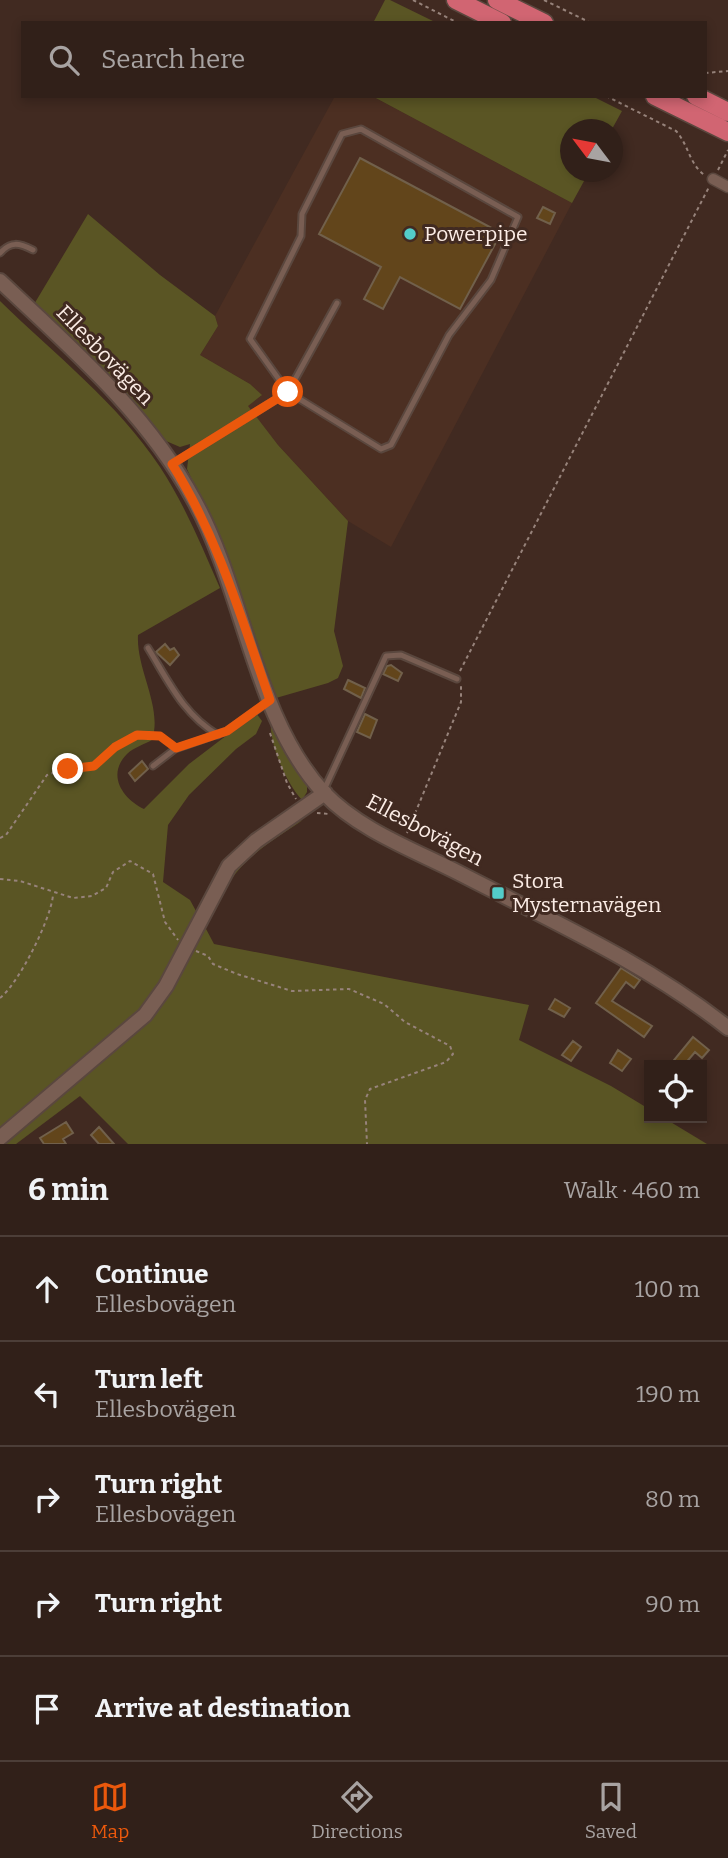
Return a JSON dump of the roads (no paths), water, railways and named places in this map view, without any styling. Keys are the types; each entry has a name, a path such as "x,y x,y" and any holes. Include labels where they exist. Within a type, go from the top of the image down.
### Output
{"highway":[{"path":"456,0 498,21"},
{"path":"497,0 540,21"},
{"path":"659,98 728,132"},
{"path":"700,98 728,112"}],"main road":[{"name":"Ellesbovägen","path":"0,281 122,399 172,464 195,501 212,538 268,702 301,766 324,792 343,810 401,844 621,954 674,988 728,1028"},
{"path":"0,1138 145,1015 193,946 219,880 233,861 324,792"}],"street":[{"path":"713,179 728,187"}],"lane":[{"path":"360,129 516,213 514,230 491,279 449,335 388,448 381,449 288,392 250,337 301,236 302,214 346,131 360,129"},
{"path":"0,253 11,244 20,244 33,250"},
{"path":"172,464 288,392 337,303"},
{"path":"148,648 177,699 193,718 218,735"},
{"path":"324,792 375,675 386,656 401,655 457,679"},
{"path":"153,766 176,748 218,735 268,702"}],"place":[{"name":"Powerpipe","path":"410,234"},
{"name":"Stora Mysternavägen","path":"498,893"}]}
